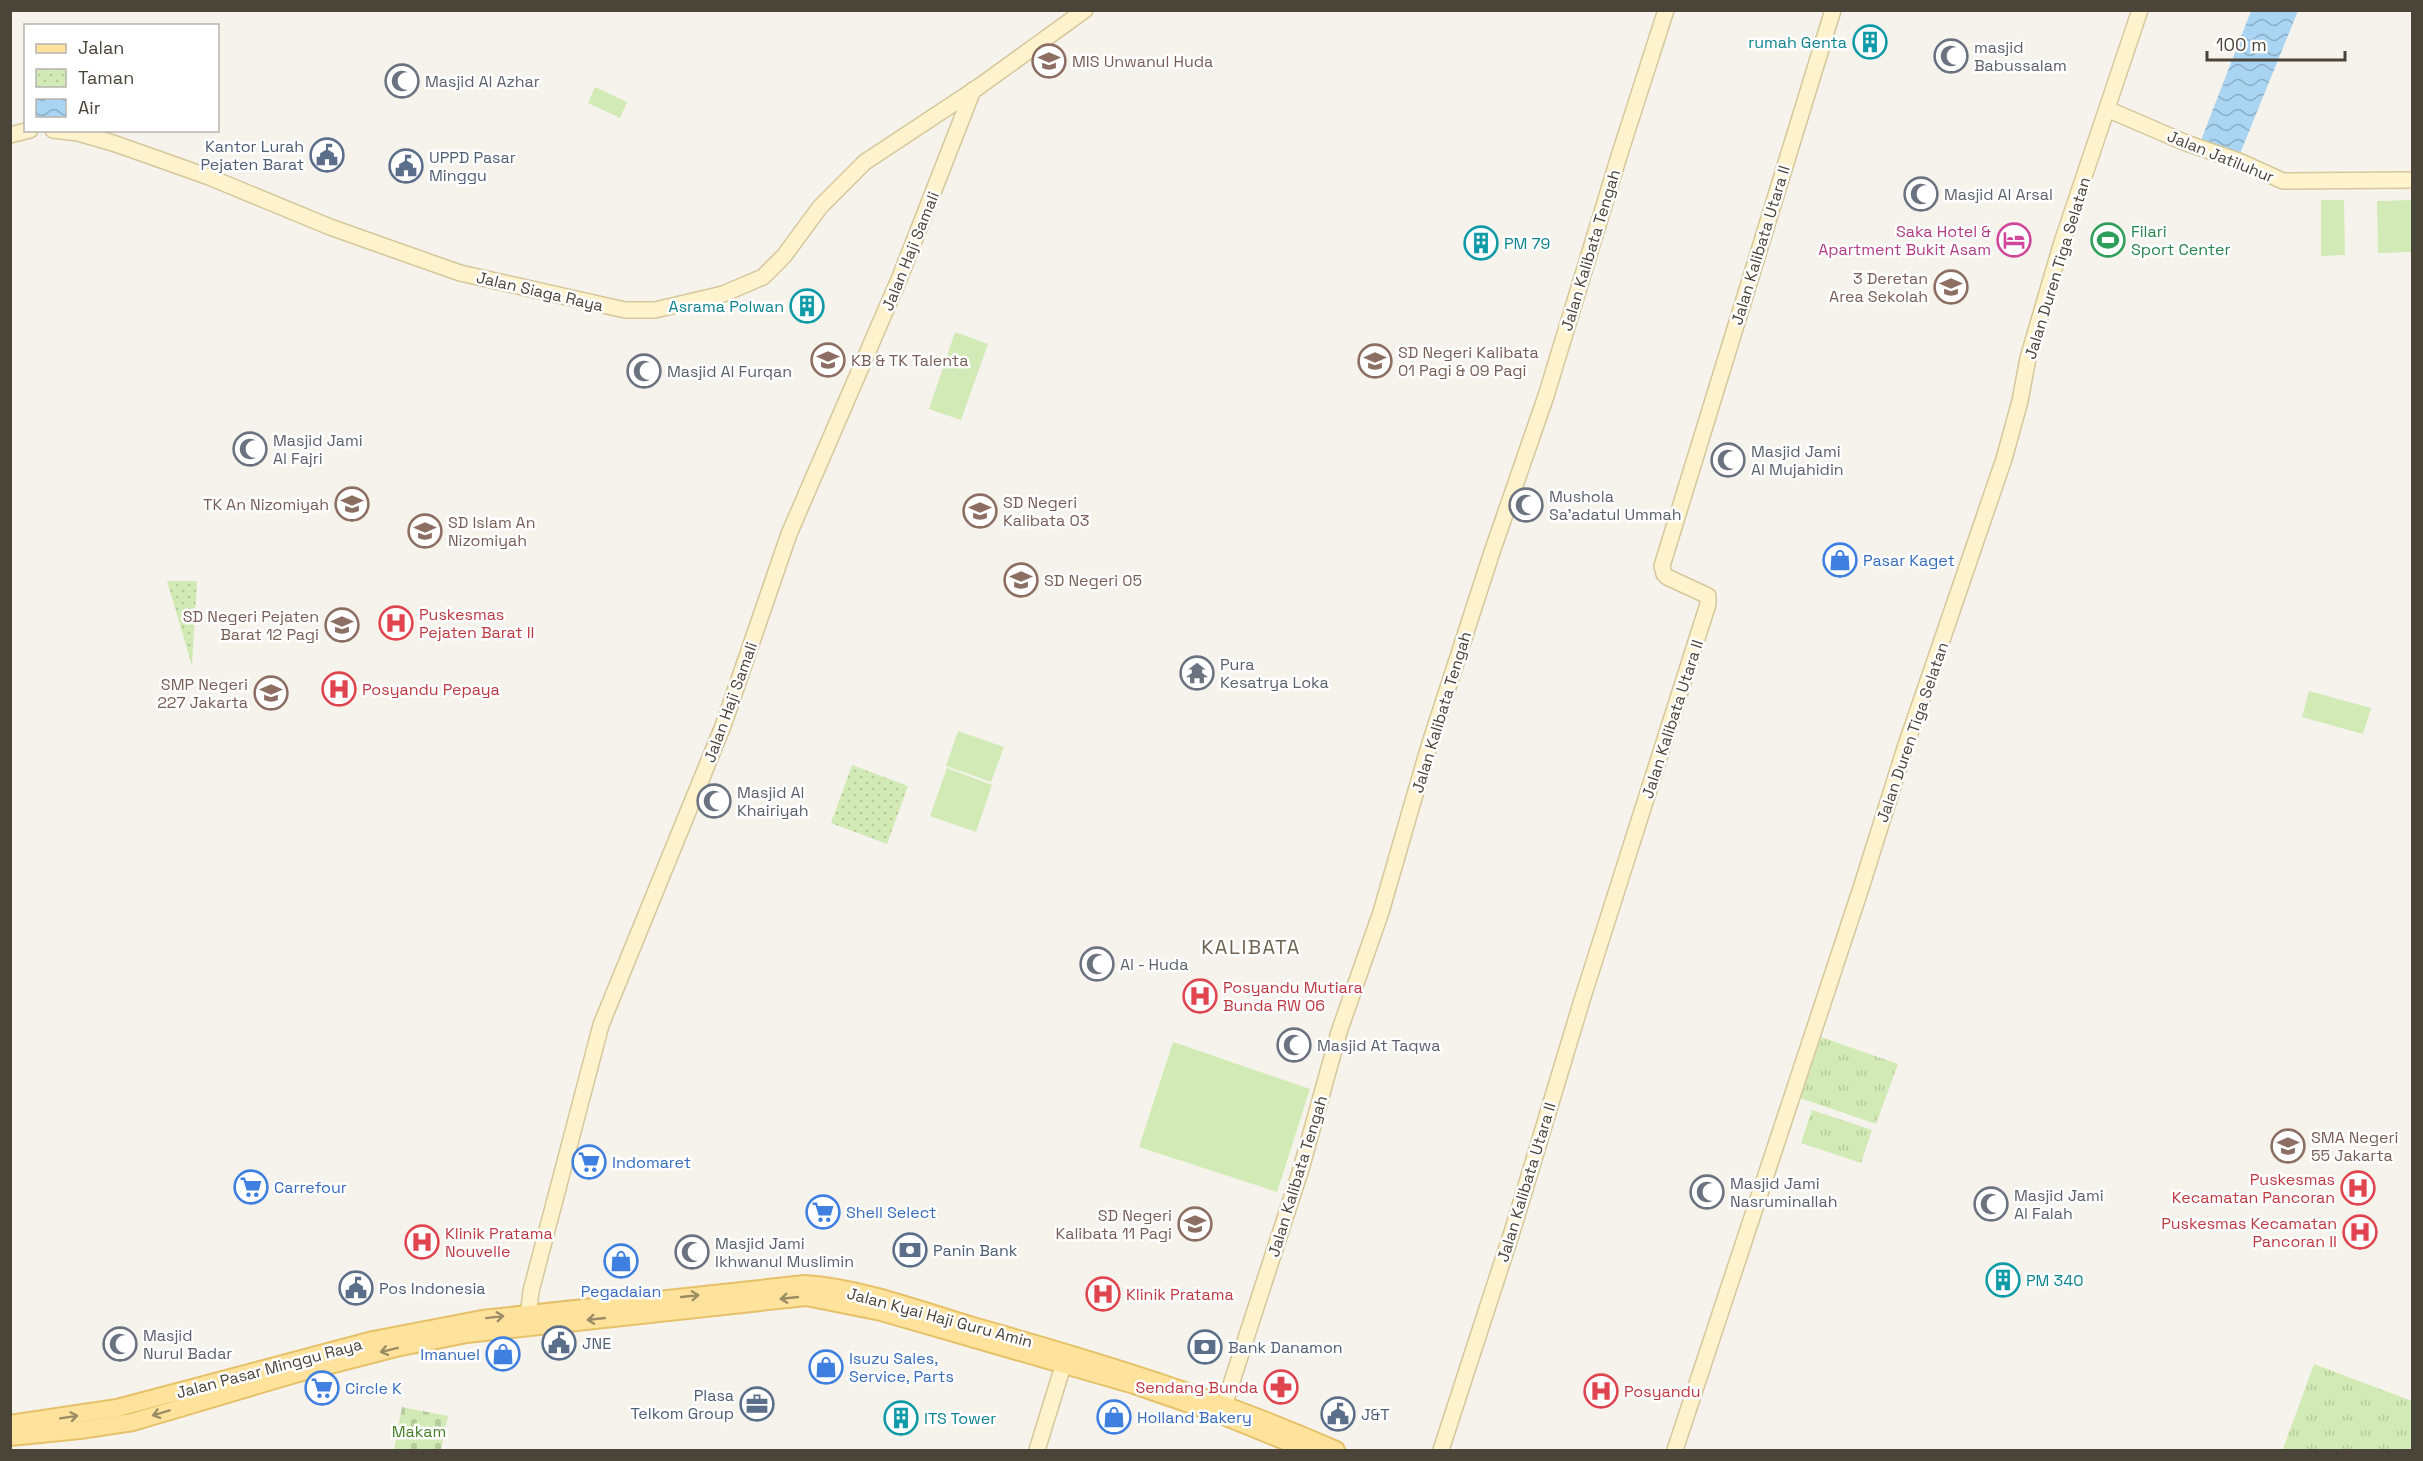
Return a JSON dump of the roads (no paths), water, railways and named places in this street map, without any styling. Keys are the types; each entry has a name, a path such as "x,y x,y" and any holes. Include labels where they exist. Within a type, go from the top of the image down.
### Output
{"main road":[{"name":"Jalan Kyai Haji Guru Amin","path":"528,1309 805,1284 833,1288 896,1304 1065,1358 1227,1400 1336,1450"},
{"name":"Jalan Pasar Minggu Raya","path":"10,1424 117,1408 289,1361 392,1336 528,1309"},
{"name":"Jalan Pasar Minggu Raya","path":"10,1437 133,1422 295,1374 396,1348 467,1334 528,1309"},
{"name":"Jalan Kyai Haji Guru Amin","path":"1227,1400 1307,1450"}],"street":[{"name":"Jalan Siaga Raya","path":"70,132 113,143 209,177 330,227 460,273 625,310 643,310 723,294 763,278 784,256 820,207 865,162 973,90 1085,10"},
{"name":"Jalan Kalibata Tengah","path":"1227,1400 1303,1160 1339,1032 1381,912 1444,700 1546,396 1666,10"},
{"name":"Jalan Kalibata Utara II","path":"1441,1450 1512,1232 1582,1000 1708,604 1708,596 1667,577 1662,566 1833,10"},
{"name":"Jalan Duren Tiga Selatan","path":"1675,1450 1905,748 2004,459 2046,296 2140,10"},
{"name":"Jalan Haji Samali","path":"528,1309 601,1025 723,726 789,534 900,277 973,90"},
{"name":"Jalan Jatiluhur","path":"2107,109 2186,143 2239,161 2283,181 2412,180"},
{"path":"1037,1450 1065,1358"}],"water":[{"path":"2251,11 2298,11 2239,156 2200,143"}],"place":[{"name":"rumah Genta","path":"1870,42"},
{"name":"masjid Babussalam","path":"1951,56"},
{"name":"MIS Unwanul Huda","path":"1049,61"},
{"name":"Masjid Al Azhar","path":"402,81"},
{"name":"Kantor Lurah Pejaten Barat","path":"327,155"},
{"name":"UPPD Pasar Minggu","path":"406,166"},
{"name":"Masjid Al Arsal","path":"1921,194"},
{"name":"Saka Hotel & Apartment Bukit Asam","path":"2014,240"},
{"name":"Filari Sport Center","path":"2108,240"},
{"name":"PM 79","path":"1481,243"},
{"name":"3 Deretan Area Sekolah","path":"1951,287"},
{"name":"Asrama Polwan","path":"807,306"},
{"name":"KB & TK Talenta","path":"828,360"},
{"name":"SD Negeri Kalibata 01 Pagi & 09 Pagi","path":"1375,361"},
{"name":"Masjid Al Furqan","path":"644,371"},
{"name":"Masjid Jami Al Fajri","path":"250,449"},
{"name":"Masjid Jami Al Mujahidin","path":"1728,460"},
{"name":"TK An Nizomiyah","path":"352,504"},
{"name":"Mushola Sa'adatul Ummah","path":"1526,505"},
{"name":"SD Negeri Kalibata 03","path":"980,511"},
{"name":"SD Islam An Nizomiyah","path":"425,531"},
{"name":"Pasar Kaget","path":"1840,560"},
{"name":"SD Negeri 05","path":"1021,580"},
{"name":"Puskesmas Pejaten Barat II","path":"396,623"},
{"name":"SD Negeri Pejaten Barat 12 Pagi","path":"342,625"},
{"name":"Pura Kesatrya Loka","path":"1197,673"},
{"name":"Posyandu Pepaya","path":"339,689"},
{"name":"SMP Negeri 227 Jakarta","path":"271,693"},
{"name":"Masjid Al Khairiyah","path":"714,801"},
{"name":"Al - Huda","path":"1097,964"},
{"name":"Posyandu Mutiara Bunda RW 06","path":"1200,996"},
{"name":"Masjid At Taqwa","path":"1294,1045"},
{"name":"SMA Negeri 55 Jakarta","path":"2288,1146"},
{"name":"Indomaret","path":"589,1162"},
{"name":"Carrefour","path":"251,1187"},
{"name":"Puskesmas Kecamatan Pancoran","path":"2358,1188"},
{"name":"Masjid Jami Nasruminallah","path":"1707,1192"},
{"name":"Masjid Jami Al Falah","path":"1991,1204"},
{"name":"Shell Select","path":"823,1212"},
{"name":"SD Negeri Kalibata 11 Pagi","path":"1195,1224"},
{"name":"Puskesmas Kecamatan Pancoran II","path":"2360,1232"},
{"name":"Klinik Pratama Nouvelle","path":"422,1242"},
{"name":"Panin Bank","path":"910,1250"},
{"name":"Masjid Jami Ikhwanul Muslimin","path":"692,1252"},
{"name":"Pegadaian","path":"621,1261"},
{"name":"PM 340","path":"2003,1280"},
{"name":"Pos Indonesia","path":"356,1288"},
{"name":"Klinik Pratama","path":"1103,1294"},
{"name":"JNE","path":"559,1343"},
{"name":"Masjid Nurul Badar","path":"120,1344"},
{"name":"Bank Danamon","path":"1205,1347"},
{"name":"Imanuel","path":"503,1354"},
{"name":"Isuzu Sales, Service, Parts","path":"826,1367"},
{"name":"Sendang Bunda","path":"1281,1387"},
{"name":"Circle K","path":"322,1388"},
{"name":"Posyandu","path":"1601,1391"},
{"name":"Plasa Telkom Group","path":"757,1404"},
{"name":"J&T","path":"1338,1414"},
{"name":"Holland Bakery","path":"1114,1417"},
{"name":"ITS Tower","path":"901,1418"}],"district":[{"name":"KALIBATA","path":"1251,947"}],"park label":[{"name":"Makam","path":"419,1431"}]}
